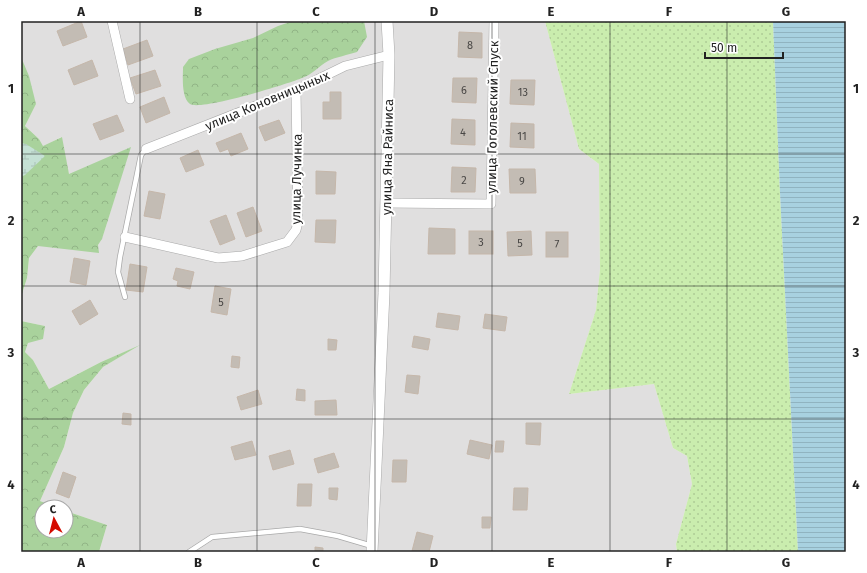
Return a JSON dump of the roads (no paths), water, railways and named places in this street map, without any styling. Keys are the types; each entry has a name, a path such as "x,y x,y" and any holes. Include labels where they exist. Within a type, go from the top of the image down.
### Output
{"street":[{"path":"112,21 130,99"},
{"name":"улица Яна Райниса","path":"372,549 384,293 389,55 387,21"},
{"name":"улица Гоголевский Спуск","path":"386,203 491,204 494,21"},
{"name":"улица Коновницыных","path":"146,148 296,90 345,66 389,55"},
{"name":"улица Лучинка","path":"125,237 218,258 242,256 287,242 296,230 298,222 296,90"}],"lane":[{"path":"125,297 118,272 120,257 141,155 146,148"},
{"path":"189,552 212,537 300,529 338,536 372,549"}],"water":[{"path":"773,21 846,21 846,552 798,552"}]}
